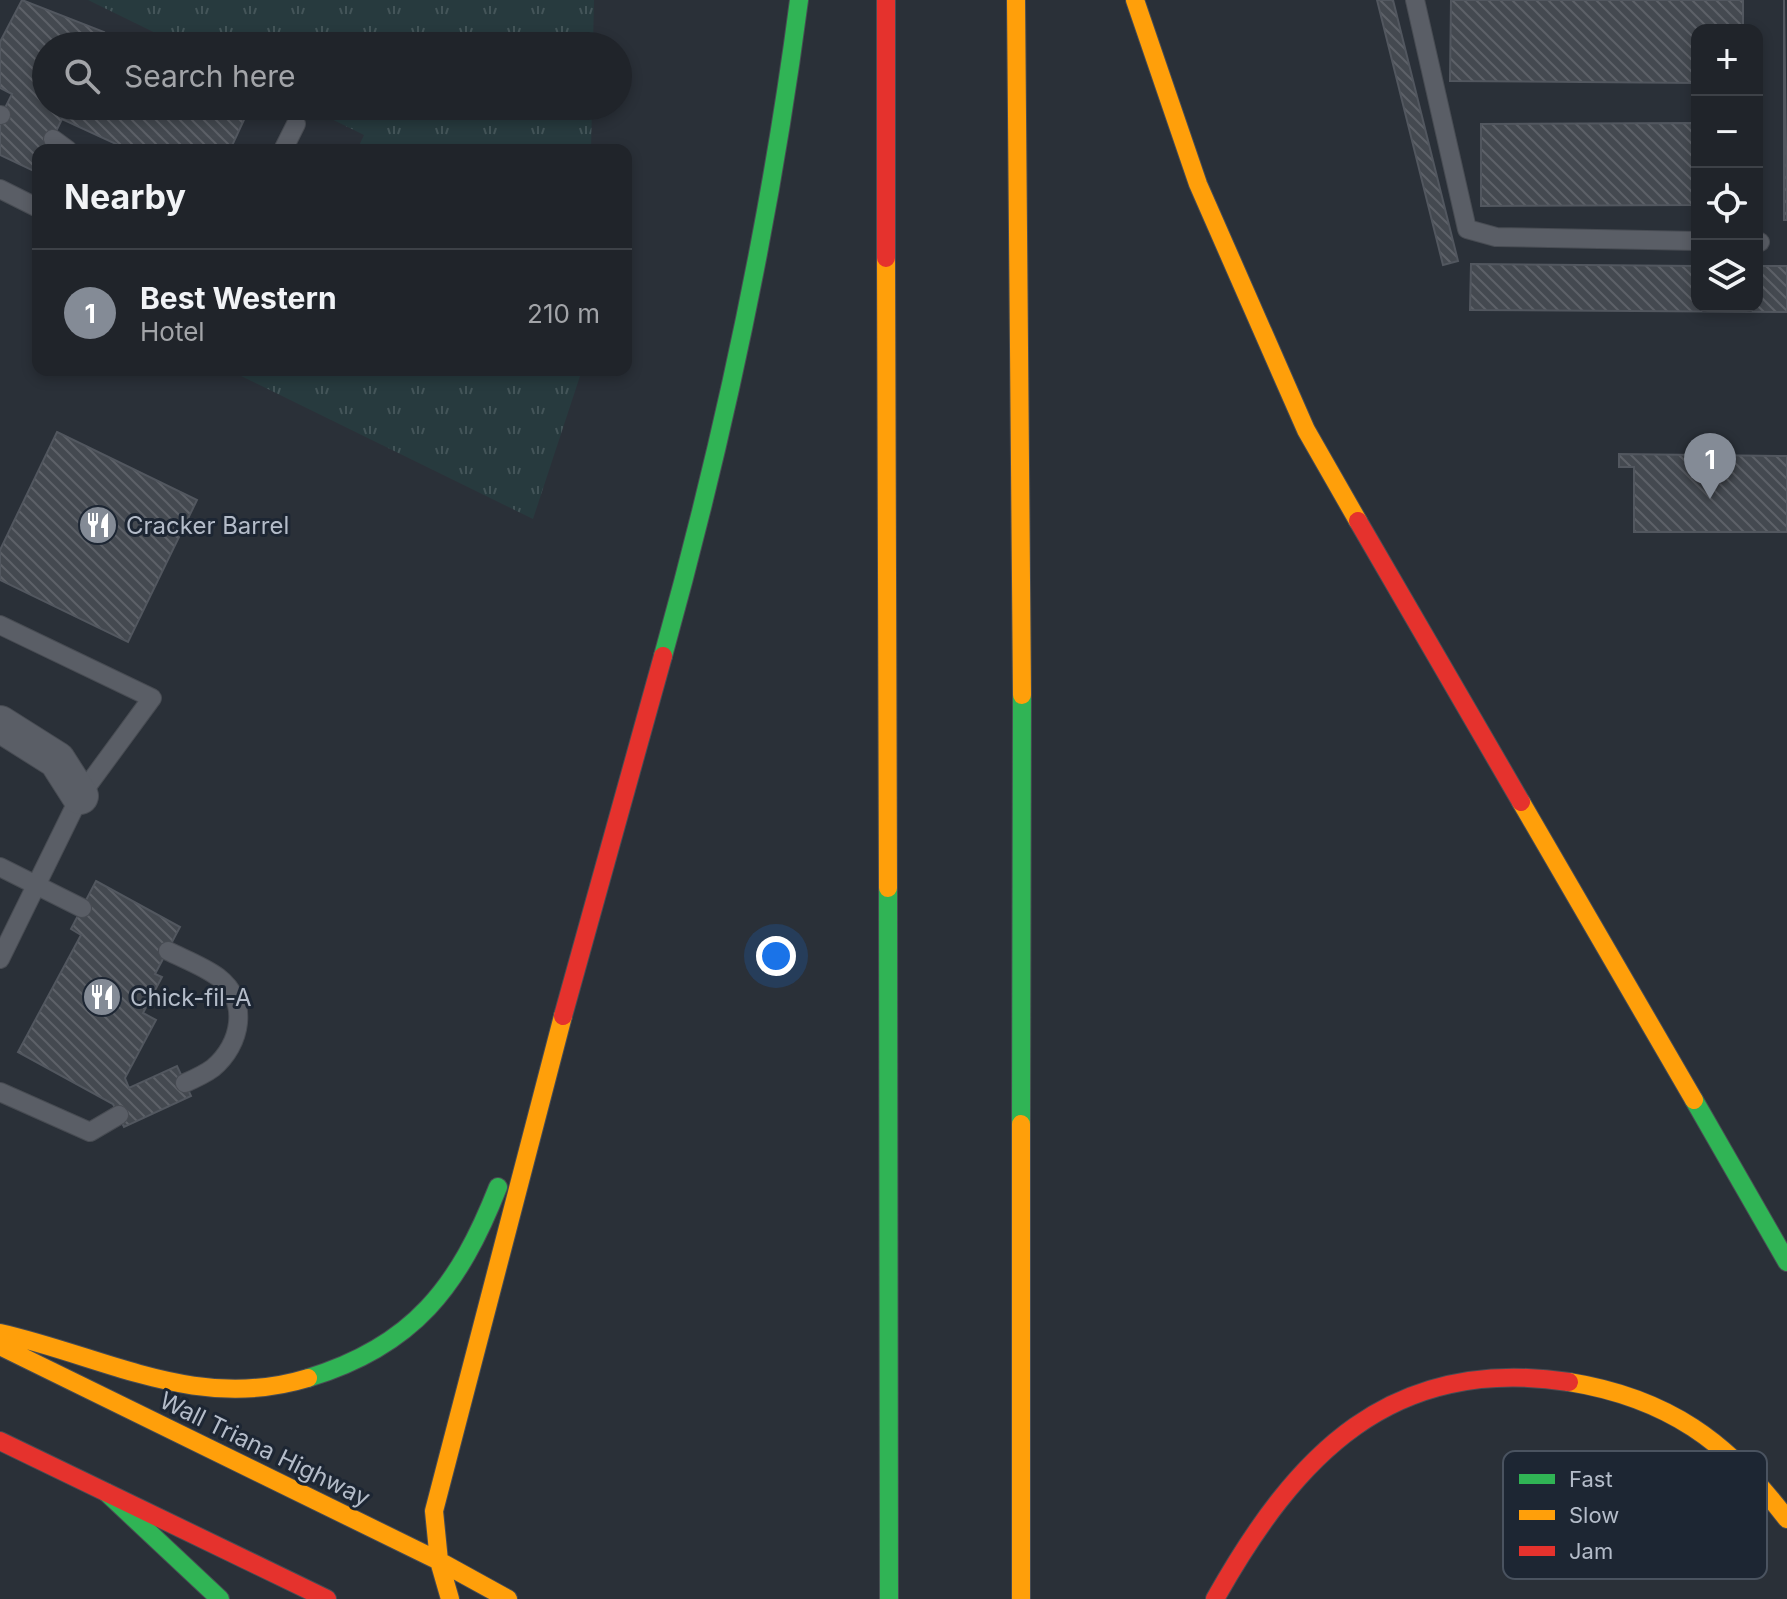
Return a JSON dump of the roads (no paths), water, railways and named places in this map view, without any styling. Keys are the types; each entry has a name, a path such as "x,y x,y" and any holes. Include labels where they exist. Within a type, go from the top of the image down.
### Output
{"main road":[{"path":"450,1599 439,1561 434,1511 514,1211 555,1039 703,519 729,412 752,307 786,117 799,0"},
{"path":"886,0 889,1599"},
{"path":"1016,0 1022,484 1021,1599"},
{"path":"1135,0 1198,184 1306,430 1787,1262"},
{"path":"0,1333 64,1348 164,1383 203,1390 282,1384 325,1373 366,1356 400,1335 434,1305 460,1271 486,1219 555,1039"},
{"name":"Wall Triana Highway","path":"0,1346 439,1561 508,1599"},
{"path":"1215,1599 1254,1529 1315,1458 1369,1416 1421,1392 1475,1381 1551,1377 1635,1395 1720,1443 1727,1451"},
{"path":"0,1441 327,1599"},
{"path":"107,1493 220,1599"},
{"path":"1767,1496 1787,1519"}],"street":[{"path":"0,724 57,760 80,796"}],"lane":[{"path":"1415,0 1467,229 1496,237 1691,241"},
{"path":"286,144 296,124"},
{"path":"0,189 32,205"},
{"path":"0,625 152,698 80,796 0,959"},
{"path":"0,867 82,908"},
{"path":"168,951 218,977 234,995 241,1023 228,1050 212,1068 185,1083"},
{"path":"0,1092 90,1132 119,1115"}],"place":[{"name":"Best Western","path":"1710,499"},
{"name":"Cracker Barrel","path":"98,525"},
{"name":"Chick-fil-A","path":"102,997"}]}
